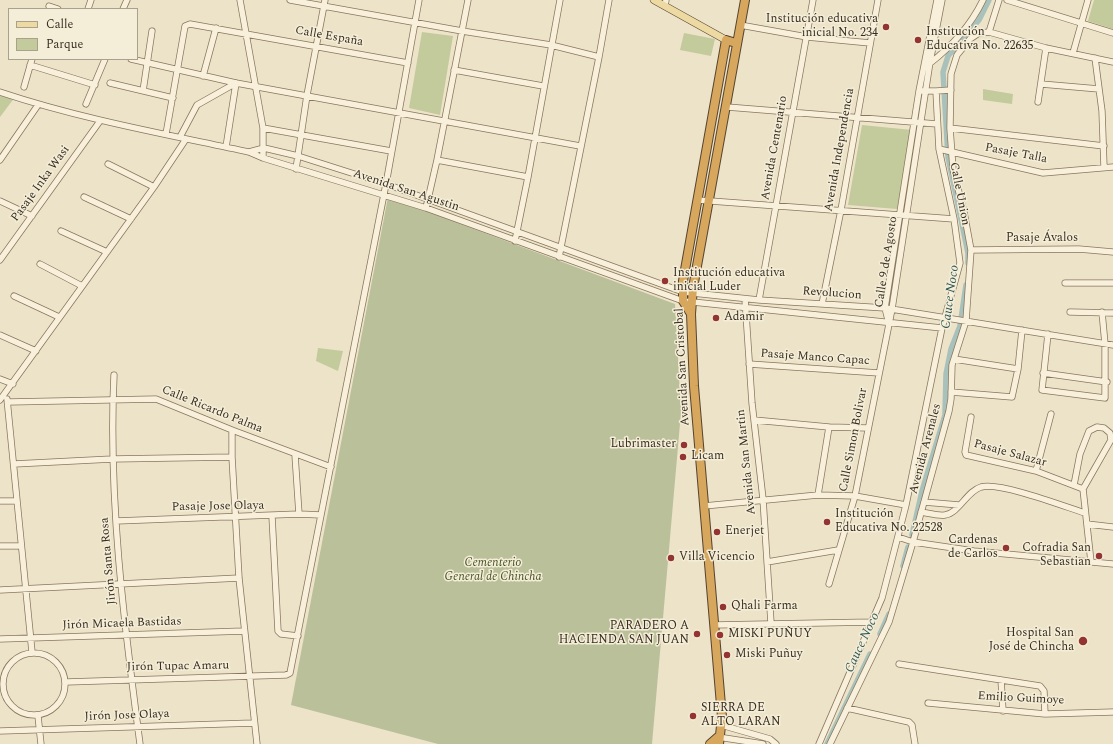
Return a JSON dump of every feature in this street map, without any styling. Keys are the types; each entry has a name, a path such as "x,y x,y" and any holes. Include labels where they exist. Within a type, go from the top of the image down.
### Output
{"highway":[{"name":"Avenida San Cristobal","path":"719,740 722,717 694,386 691,314 693,293 724,126 736,43 745,0"},
{"path":"691,314 680,295 726,40 736,43"},
{"path":"711,124 724,126"},
{"path":"710,744 719,740"}],"main road":[{"path":"654,0 665,3 726,40"}],"street":[{"path":"48,8 51,0"},
{"path":"240,0 262,128 264,148 263,158"},
{"path":"290,0 325,3 462,31 551,45 599,57"},
{"path":"272,516 278,631 281,634 298,636 320,515 331,467 386,184 419,0"},
{"path":"426,208 438,160 468,0"},
{"path":"515,241 560,0"},
{"path":"559,257 609,0"},
{"name":"Avenida Centenario","path":"759,300 813,0"},
{"name":"Avenida Independencia","path":"822,304 841,210 878,0"},
{"name":"Calle 9 de Agosto","path":"923,91 924,68 937,0"},
{"name":"Calle 9 de Agosto","path":"888,323 884,308 903,215 923,91 942,0"},
{"path":"924,68 944,52 975,15 983,0"},
{"path":"999,0 989,32 1046,48 1113,62"},
{"path":"1008,0 1082,25 1113,33"},
{"path":"1073,53 1088,0"},
{"path":"296,169 300,134 325,3"},
{"name":"Calle España","path":"178,71 185,26 190,24 408,63"},
{"path":"740,25 807,37 870,43"},
{"path":"203,76 216,28"},
{"path":"142,91 152,31"},
{"name":"Avenida Arenales","path":"830,744 889,622 913,542 949,411 951,392 950,375 965,321 971,250 964,212 952,169 949,151 949,90 953,64 962,48 975,35 989,32"},
{"path":"1038,102 1046,48"},
{"path":"1095,58 1104,146 1104,167"},
{"path":"86,104 95,85 104,60"},
{"path":"135,60 236,83 399,111 580,146"},
{"path":"24,87 31,62 95,85"},
{"path":"454,70 543,86"},
{"path":"166,134 178,71"},
{"path":"110,83 173,98"},
{"path":"0,400 154,187 183,138 197,105 236,83"},
{"path":"226,147 236,83"},
{"path":"1041,84 1099,90"},
{"path":"923,91 949,90"},
{"name":"Calle Union","path":"938,91 937,124 939,149 954,219 960,263 946,317"},
{"name":"Avenida San Agustin","path":"0,92 38,105 100,121 249,152 296,169 426,208 559,257 680,295 693,293"},
{"path":"0,160 38,105"},
{"path":"727,107 937,124"},
{"name":"Pasaje Inka Wasi","path":"0,260 100,121"},
{"path":"262,128 391,151"},
{"path":"950,128 1104,146"},
{"path":"249,152 264,148"},
{"name":"Avenida San Agustin","path":"264,148 298,156 429,199 680,295"},
{"name":"Pasaje Talla","path":"939,149 1043,173 1113,167"},
{"path":"438,160 528,177"},
{"path":"108,164 154,187"},
{"path":"84,197 131,219"},
{"path":"697,200 954,219"},
{"path":"0,201 32,216"},
{"name":"Calle 9 de Agosto","path":"888,323 892,309 903,215"},
{"path":"61,231 107,252"},
{"name":"Pasaje Ávalos","path":"971,250 1078,249 1113,252"},
{"path":"40,264 82,286"},
{"path":"1065,283 1113,283"},
{"name":"Revolucion","path":"693,293 759,300 892,309 1113,346"},
{"name":"Revolucion","path":"680,295 692,303 942,328"},
{"path":"14,296 59,317"},
{"name":"Avenida San Martin","path":"745,298 754,420 763,499 771,623"},
{"path":"1070,312 1113,313"},
{"path":"1048,334 1042,388 1044,391 1104,399 1106,396 1107,382 1102,312"},
{"name":"Avenida Arenales","path":"819,744 882,598 906,505 942,328 946,317"},
{"name":"Calle Simon Bolivar","path":"829,584 855,496 888,323"},
{"path":"951,392 1012,397 1018,369 1022,330"},
{"path":"0,335 36,351"},
{"path":"954,359 1018,369"},
{"name":"Pasaje Manco Capac","path":"749,364 879,373"},
{"path":"1044,373 1107,382"},
{"name":"Jirón Santa Rosa","path":"114,375 112,459 116,521 140,744"},
{"path":"0,379 13,384"},
{"path":"6,393 32,652"},
{"name":"Calle Ricardo Palma","path":"8,402 113,398 160,400 295,455 331,467"},
{"path":"1036,471 1051,414"},
{"name":"Pasaje Salazar","path":"971,417 965,452 966,455 1036,471 1083,489"},
{"path":"754,420 829,427 868,428"},
{"path":"818,495 829,427"},
{"path":"1074,485 1080,454 1087,435 1092,429 1104,428 1110,433 1111,440 1083,489 1091,562"},
{"path":"232,430 232,458 244,631 257,744"},
{"path":"295,455 299,514"},
{"path":"14,464 112,459 232,458"},
{"path":"921,512 946,515 974,490 983,487 1010,489 1085,513"},
{"path":"704,506 763,499 818,495 855,496 906,505"},
{"path":"0,501 17,501"},
{"path":"924,502 959,505"},
{"name":"Pasaje Jose Olaya","path":"116,521 299,514 320,515"},
{"path":"1087,524 1113,527"},
{"path":"898,537 913,542 974,551 1113,564"},
{"path":"0,546 21,546"},
{"path":"766,562 838,550"},
{"path":"0,590 240,578"},
{"path":"714,625 872,622"},
{"name":"Jirón Micaela Bastidas","path":"0,639 127,633 244,631"},
{"name":"Jirón Tupac Amaru","path":"66,682 286,675 290,673 298,636"},
{"path":"32,652 44,654 55,660 63,670 66,682 64,694 59,705 49,712 38,716 25,715 14,709 6,698 1,686 4,674 10,663 20,656 32,652"},
{"path":"899,664 1040,686 1043,688 1045,714"},
{"path":"1001,680 1003,711"},
{"name":"Emilio Guimoye","path":"928,703 1045,714 1113,712"},
{"path":"847,708 909,722 912,725 915,744"},
{"path":"38,716 41,744"},
{"name":"Jirón Jose Olaya","path":"0,731 254,723"},
{"path":"721,725 770,739 776,744"},
{"path":"719,740 763,744"}],"green space":[{"path":"1094,0 1113,0 1113,29 1088,21"},
{"path":"422,32 453,36 440,115 409,108"},
{"path":"684,33 715,39 711,56 680,50"},
{"path":"983,89 1013,94 1012,104 983,100"},
{"path":"0,92 15,97 0,117"},
{"path":"862,125 912,130 897,209 848,205"},
{"name":"Cementerio General de Chincha","path":"388,197 675,304 681,412 652,744 438,744 291,705"},
{"path":"318,348 343,351 338,371 316,361"}],"waterway":[{"name":"Cauce Noco","path":"968,263 968,253 948,157 943,72 948,56 979,20 989,0"},
{"name":"Cauce Noco","path":"912,535 922,491 945,415 946,374 951,349 960,326 966,285"},
{"name":"Cauce Noco","path":"903,566 908,547"},
{"name":"Cauce Noco","path":"880,634 889,614"},
{"name":"Cauce Noco","path":"827,744 870,654"}],"place":[{"name":"Institución educativa inicial No. 234","path":"886,27"},
{"name":"Institución Educativa No. 22635","path":"918,40"},
{"name":"Institución educativa inicial Luder","path":"665,281"},
{"name":"Adamir","path":"716,318"},
{"name":"Lubrimaster","path":"684,445"},
{"name":"Licam","path":"683,457"},
{"name":"Institución Educativa No. 22528","path":"827,522"},
{"name":"Enerjet","path":"717,532"},
{"name":"Cardenas de Carlos","path":"1006,548"},
{"name":"Cofradia San Sebastian","path":"1099,556"},
{"name":"Villa Vicencio","path":"671,558"},
{"name":"Qhali Farma","path":"723,607"},
{"name":"PARADERO A HACIENDA SAN JUAN","path":"697,634"},
{"name":"MISKI PUÑUY","path":"720,635"},
{"name":"Hospital San José de Chincha","path":"1083,641"},
{"name":"Miski Puñuy","path":"727,655"},
{"name":"SIERRA DE ALTO LARAN","path":"693,716"}]}
